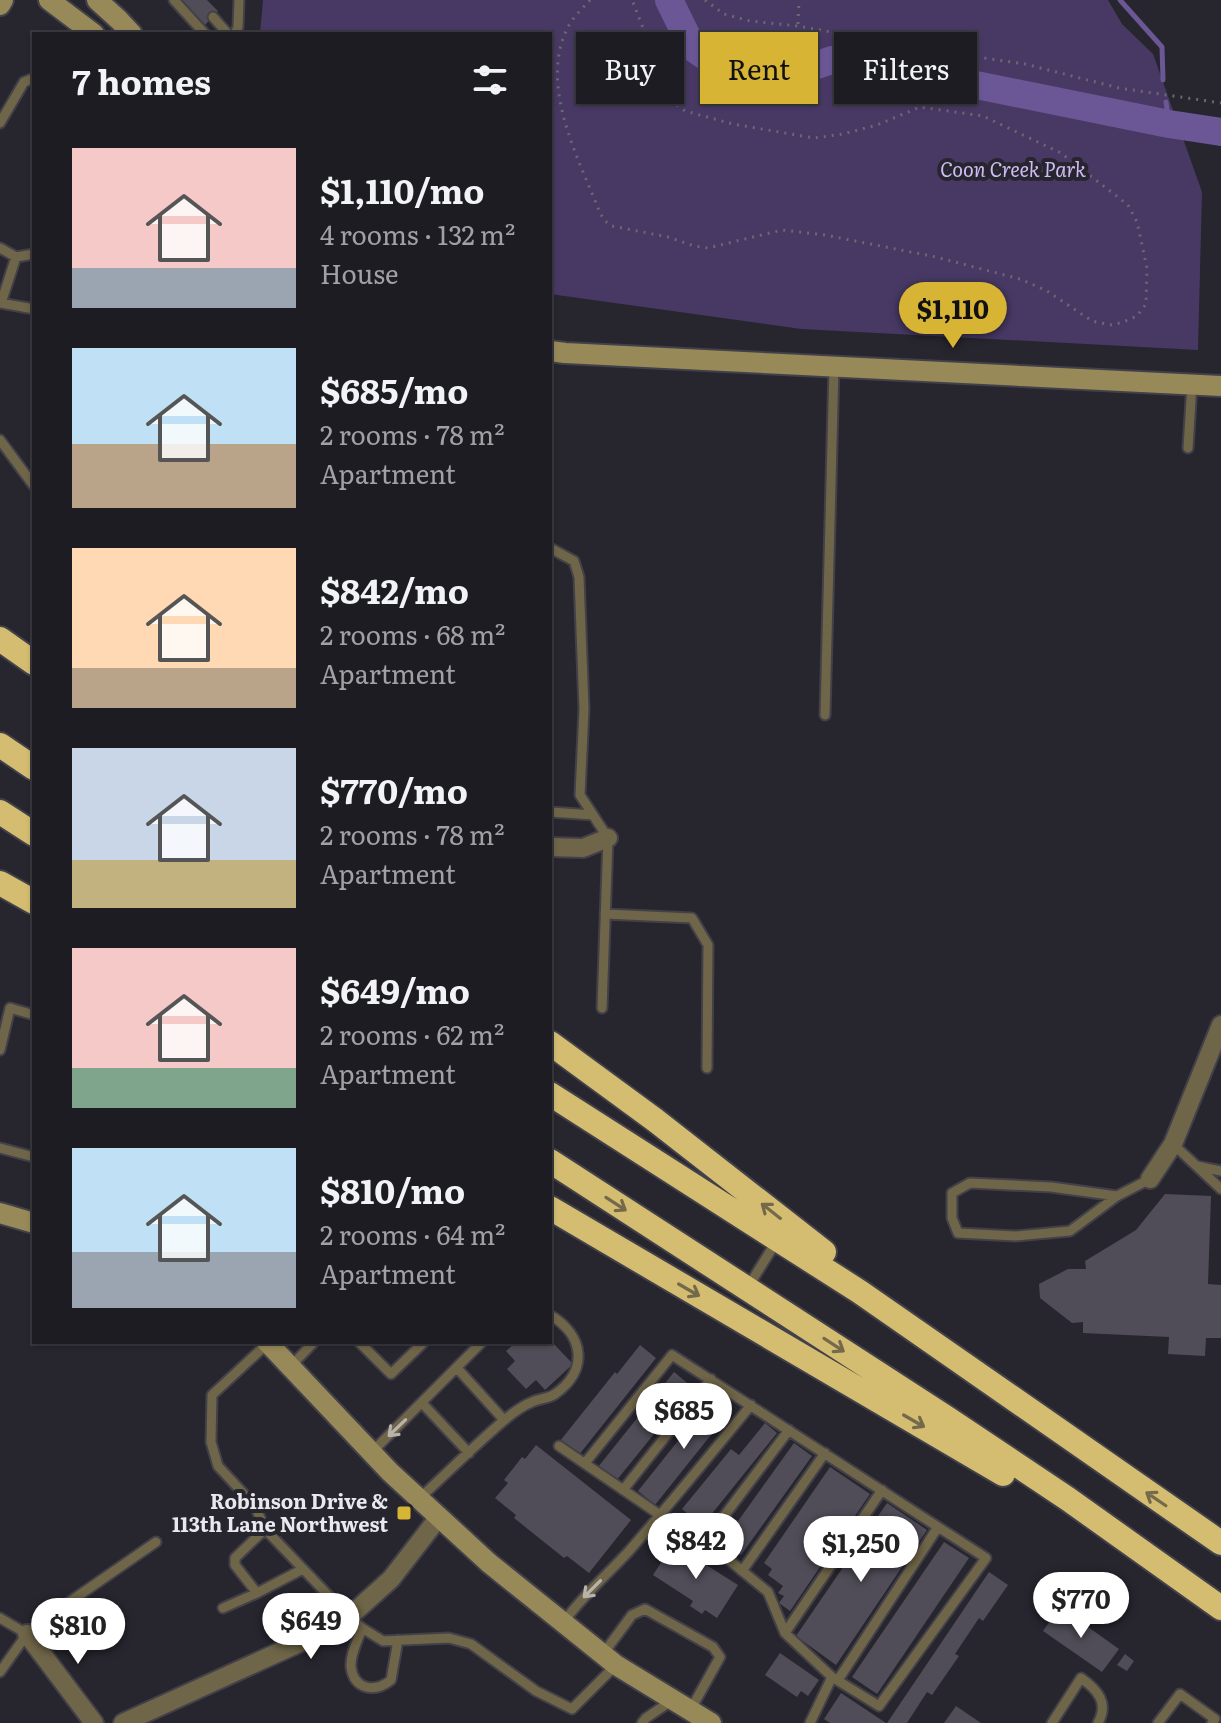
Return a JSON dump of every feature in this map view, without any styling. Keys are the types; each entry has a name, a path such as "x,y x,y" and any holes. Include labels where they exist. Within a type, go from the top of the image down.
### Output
{"highway":[{"path":"0,639 32,662"},
{"path":"0,745 32,767"},
{"path":"0,812 32,833"},
{"path":"0,883 32,901"},
{"path":"552,1044 655,1120 1009,1396"},
{"path":"552,1095 860,1292 1221,1543"},
{"path":"552,1162 947,1418 1068,1499 1221,1610"},
{"path":"552,1209 995,1469 1221,1610"}],"main road":[{"path":"49,0 91,32"},
{"path":"97,0 130,32"},
{"path":"552,351 1221,386"},
{"path":"0,1213 32,1222"},
{"path":"268,1344 390,1472 489,1563 609,1659 711,1723"}],"street":[{"path":"552,847 583,848 608,838"},
{"path":"1150,1179 1173,1144 1221,1025"},
{"path":"123,1723 341,1624 355,1622 439,1517"},
{"path":"27,1634 94,1723"}],"lane":[{"path":"174,0 203,32"},
{"path":"236,32 239,0"},
{"path":"213,17 221,32"},
{"path":"0,123 24,82 32,79"},
{"path":"0,248 16,257 32,254"},
{"path":"16,257 1,303 32,309"},
{"path":"825,715 834,366"},
{"path":"1188,448 1192,384"},
{"path":"0,440 32,483"},
{"path":"552,549 574,561 579,577 584,709 580,795 608,838 602,1008"},
{"path":"552,812 593,815"},
{"path":"605,914 692,918 708,945 707,1068"},
{"path":"0,1050 10,1008 32,1014"},
{"path":"1173,1144 1221,1189"},
{"path":"0,1148 32,1156"},
{"path":"1196,1166 1221,1171"},
{"path":"1117,1196 1051,1187 970,1183 952,1193 952,1218 958,1233 1015,1236 1070,1231 1117,1196 1150,1179"},
{"path":"747,1289 778,1239"},
{"path":"420,1499 504,1420 531,1402 552,1397 566,1386 576,1369 578,1349 569,1328 552,1316"},
{"path":"266,1344 212,1395 211,1442 218,1466 255,1506 265,1529 355,1622 383,1641 449,1638 471,1644 536,1691 572,1709 609,1659 632,1615 645,1609 713,1647 720,1657 682,1705 646,1718 642,1723"},
{"path":"290,1367 312,1344"},
{"path":"361,1344 391,1374 422,1344"},
{"path":"372,1452 480,1344"},
{"path":"559,1446 768,1592 785,1633 835,1679 879,1706 986,1558 672,1355 585,1463"},
{"path":"457,1368 504,1420"},
{"path":"623,1490 711,1379"},
{"path":"422,1403 469,1453"},
{"path":"563,1623 574,1607 612,1570 660,1515 751,1405"},
{"path":"703,1544 789,1430"},
{"path":"742,1571 825,1453"},
{"path":"785,1633 882,1490"},
{"path":"810,1723 835,1679 938,1527"},
{"path":"257,1593 235,1565 235,1558 265,1529"},
{"path":"0,1672 27,1634 156,1542"},
{"path":"223,1608 303,1569"},
{"path":"0,1618 27,1634"},
{"path":"355,1622 351,1668 357,1681 369,1689 382,1687 391,1680 398,1640"},
{"path":"1052,1723 1081,1678 1099,1692 1103,1705 1098,1723"},
{"path":"1158,1723 1180,1694 1215,1719 1212,1723"}],"path":[{"path":"590,0 573,19 561,43 558,84 567,133 600,213 612,226 708,248 782,230 922,254 1020,279 1047,291 1092,321 1112,325 1137,316 1146,304 1147,268 1137,222 1128,205 1061,153 983,116 920,107 877,125 814,138 733,124 685,111 672,101 632,0"},
{"path":"705,0 724,14 750,21 798,26 1025,64 1119,88 1221,103"},
{"path":"798,26 799,0"}],"green space":[{"name":"Coon Creek Park","path":"263,0 1108,0 1122,24 1153,54 1202,192 1198,350 801,329 552,294 552,32 260,32"}],"building":[{"path":"181,0 207,0 218,11 205,25"},
{"path":"1165,1194 1211,1196 1208,1284 1221,1285 1221,1338 1206,1338 1205,1356 1168,1354 1169,1337 1083,1333 1083,1322 1072,1323 1040,1298 1039,1284 1068,1269 1086,1269 1085,1261 1136,1230"},
{"path":"552,1342 573,1364 545,1390 536,1380 526,1389 507,1369 515,1361 506,1351 514,1344"},
{"path":"640,1345 656,1358 578,1456 560,1441"},
{"path":"674,1372 692,1387 616,1481 598,1467"},
{"path":"713,1397 730,1411 655,1505 638,1491"},
{"path":"765,1423 777,1433 702,1526 682,1509 731,1449 739,1455"},
{"path":"794,1443 812,1456 741,1555 723,1542"},
{"path":"536,1445 631,1520 589,1573 567,1556 564,1558 514,1518 516,1515 495,1498 508,1483 504,1480"},
{"path":"830,1467 870,1494 790,1611 779,1603 784,1596 778,1593 783,1586 768,1575 772,1569 764,1563"},
{"path":"887,1503 927,1530 836,1665 796,1636"},
{"path":"944,1542 969,1558 877,1694 852,1677"},
{"path":"673,1544 738,1585 717,1618 705,1610 702,1614 690,1606 693,1601 653,1575"},
{"path":"989,1572 1008,1585 983,1621 979,1618 955,1654 959,1656 932,1695 927,1692 907,1723 887,1723"},
{"path":"1060,1607 1119,1649 1102,1672 1043,1631"},
{"path":"780,1653 819,1680 808,1696 801,1691 797,1697 765,1675"},
{"path":"1125,1654 1134,1661 1127,1671 1117,1665"},
{"path":"841,1693 886,1723 830,1723 824,1719"},
{"path":"956,1706 981,1723 944,1723"}],"waterway":[{"path":"669,0 692,47 718,65 811,67 832,60 848,59 1221,132"},
{"path":"1120,0 1162,47 1163,80"},
{"path":"1166,102 1169,124"}],"place":[{"name":"Robinson Drive & 113th Lane Northwest","path":"404,1513"}]}
